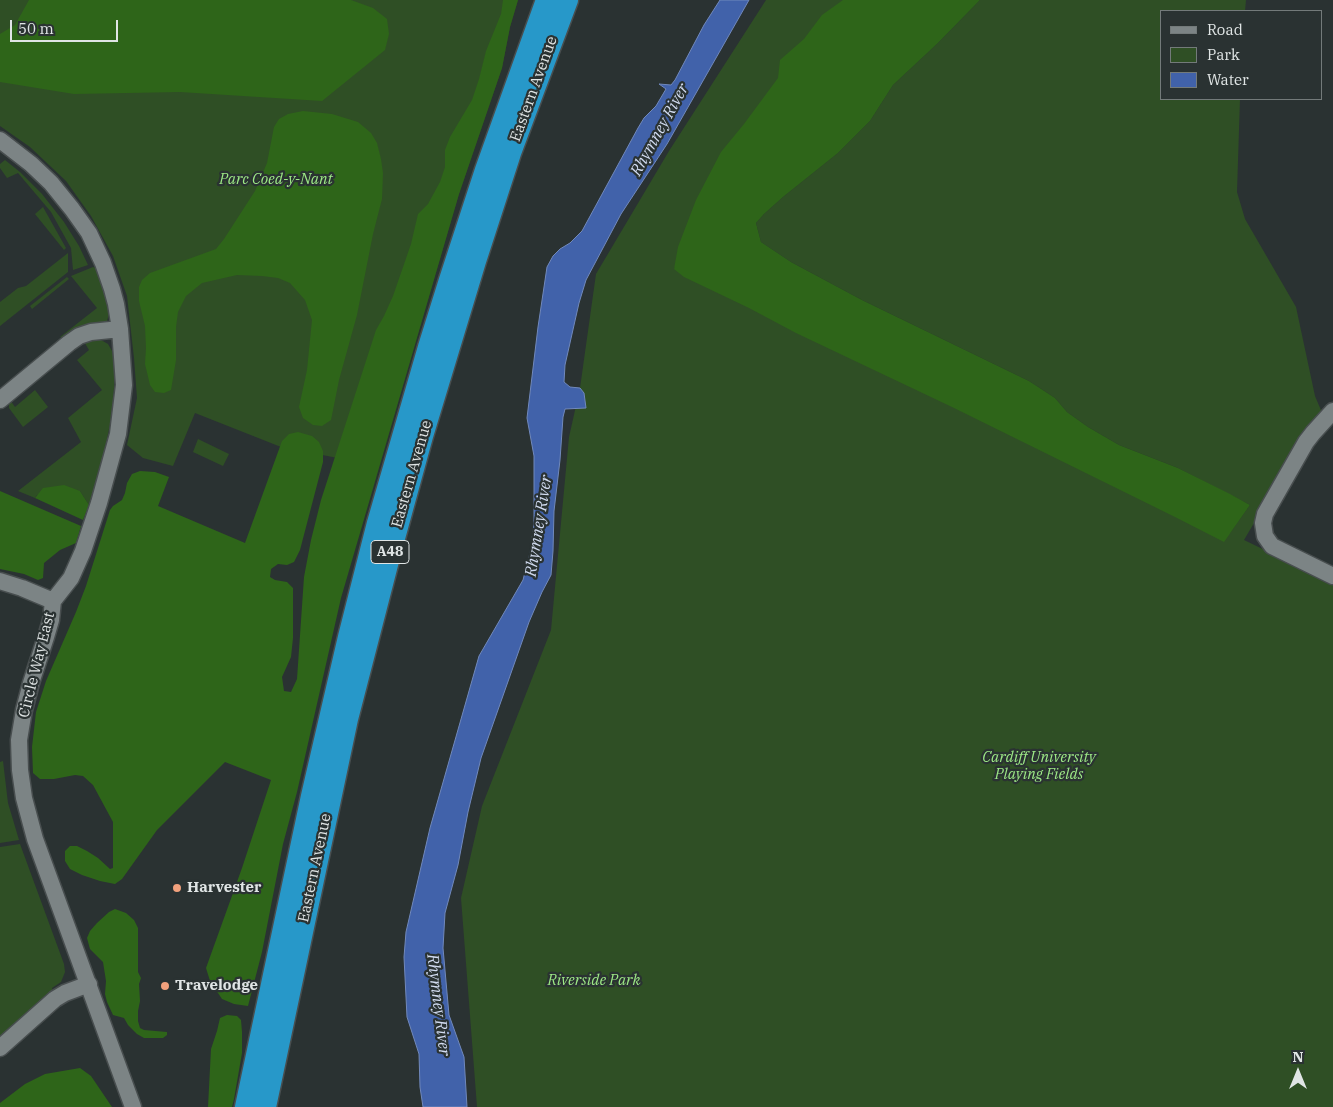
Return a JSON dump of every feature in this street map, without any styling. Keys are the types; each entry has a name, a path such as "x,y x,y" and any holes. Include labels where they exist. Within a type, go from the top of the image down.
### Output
{"highway":[{"path":"535,33 540,0"},
{"name":"Eastern Avenue","path":"246,1107 312,796 378,523 450,280 486,170 535,33 561,2"},
{"name":"Eastern Avenue","path":"265,1107 347,719 391,549 422,436 475,261 561,2"}],"street":[{"name":"Circle Way East","path":"0,140 31,164 51,183 89,233 103,263 112,289 120,330 124,385 118,434 100,503 82,550 71,578 53,601 51,620 31,683 19,740 20,770 24,798 35,839 133,1107"},
{"path":"0,400 79,336 91,332 120,330"},
{"path":"1333,411 1306,442 1265,514 1263,523 1265,536 1272,546 1333,576"},
{"path":"0,581 53,601"},
{"path":"0,1048 55,999 66,992 89,984"}],"green space":[{"name":"Parc Coed-y-Nant","path":"0,0 518,0 510,27 502,68 459,194 379,466 281,447 195,413 173,466 143,458 127,445 137,398 127,296 113,256 91,216 66,181 30,147 0,126"},
{"path":"29,0 351,0 373,8 387,19 389,34 385,50 322,101 180,92 74,94 0,82 0,34 15,25"},
{"path":"503,0 518,0 510,27 502,68 459,194 341,598 297,792 283,844 262,952 248,1006 234,1004 222,999 210,981 206,968 271,780 225,762 157,830 122,879 115,884 100,881 70,869 65,861 65,851 70,846 77,846 98,858 110,869 113,868 113,822 93,785 83,776 75,775 54,779 40,779 33,773 32,747 36,712 46,681 86,586 110,510 122,500 132,474 140,471 155,472 169,477 158,506 245,543 282,441 289,434 298,432 312,436 319,442 323,451 323,462 300,550 294,562 287,565 278,564 271,569 270,577 287,582 293,588 291,657 282,677 284,691 291,692 297,679 304,577 321,500 376,330 393,296 411,244 418,214 428,204 440,182 445,167 445,150 450,137 472,100 486,51 501,14"},
{"name":"Cardiff University Playing Fields","path":"766,0 899,0 674,268 1230,533 1250,505 1178,468 1119,445 1088,427 1067,412 1055,398 1029,381 862,300 791,262 761,242 756,223 783,197 838,153 870,121 893,85 980,0 1246,0 1245,10 1160,10 1160,100 1240,100 1237,192 1245,219 1296,307 1315,396 1323,415 1304,438 1244,540 1333,583 1333,1107 477,1107 461,898 482,806 551,630 569,437 580,388 596,274 669,151"},
{"path":"843,0 980,0 893,85 870,121 838,153 764,214 756,223 761,242 791,262 862,300 1029,381 1055,398 1067,412 1088,427 1119,445 1178,468 1250,505 1224,542 952,407 796,333 684,277 674,269 678,247 696,200 721,152 778,78 780,60 804,39 822,15"},
{"path":"303,111 332,114 358,122 371,133 377,143 383,173 382,199 357,315 339,380 331,420 322,426 313,425 303,418 299,407 307,370 312,320 305,300 290,283 278,278 237,275 202,283 186,296 178,312 176,360 171,390 164,393 155,392 150,385 145,364 145,326 139,301 139,287 142,280 150,273 216,249 255,191 267,163 274,127 279,119 288,114"},
{"path":"5,160 42,194 64,222 88,265 73,270 71,248 51,212 18,173 7,178 0,168 0,164"},
{"path":"43,207 66,248 64,250 35,214"},
{"path":"68,253 68,272 0,326 0,302 18,288 26,286"},
{"path":"93,267 98,269 106,293 109,314 107,321 64,338 60,337 97,308 71,276"},
{"path":"67,277 69,279 32,309 30,306"},
{"path":"91,338 108,344 114,359 115,374 112,415 104,453 89,505 80,491 37,495 35,498 18,491 81,442 68,418 102,390 77,360 89,350 83,340"},
{"path":"35,390 48,407 23,427 9,408 9,401 15,407"},
{"path":"198,439 229,454 223,466 193,452"},
{"path":"64,485 80,491 89,505 83,520 35,498 43,488"},
{"path":"0,491 81,526 76,543 60,550 44,563 43,578 38,580 24,574 0,569"},
{"path":"3,761 8,803 19,840 0,843 0,762"},
{"path":"20,844 64,964 65,972 61,982 52,988 53,992 40,1001 0,1037 0,847"},
{"path":"115,909 126,913 134,920 138,928 138,972 141,978 138,1011 140,1028 167,1032 167,1035 163,1038 144,1038 137,1034 124,1018 113,1015 107,1002 103,962 90,949 87,938 97,923"},
{"path":"227,1015 237,1016 241,1020 242,1032 242,1053 234,1099 232,1107 208,1107 211,1049 220,1018"},
{"path":"80,1068 91,1076 112,1107 0,1107 0,1103 25,1084 45,1074"}],"water":[{"name":"Rhymney River","path":"720,0 749,0 667,144 621,214 586,280 579,303 565,365 564,382 570,387 580,388 584,393 586,408 565,409 563,417 554,511 551,575 529,622 481,758 458,865 445,913 443,948 449,1015 464,1057 467,1107 423,1107 419,1054 407,1017 404,957 406,932 430,828 479,656 523,580 530,553 534,525 534,456 527,418 547,267 553,256 582,231 638,128 644,118 656,106 666,89 659,84 671,85 675,80 704,25"}],"place":[{"name":"Harvester","path":"177,888"},
{"name":"Travelodge","path":"165,986"}],"park label":[{"name":"Riverside Park","path":"594,981"}]}
